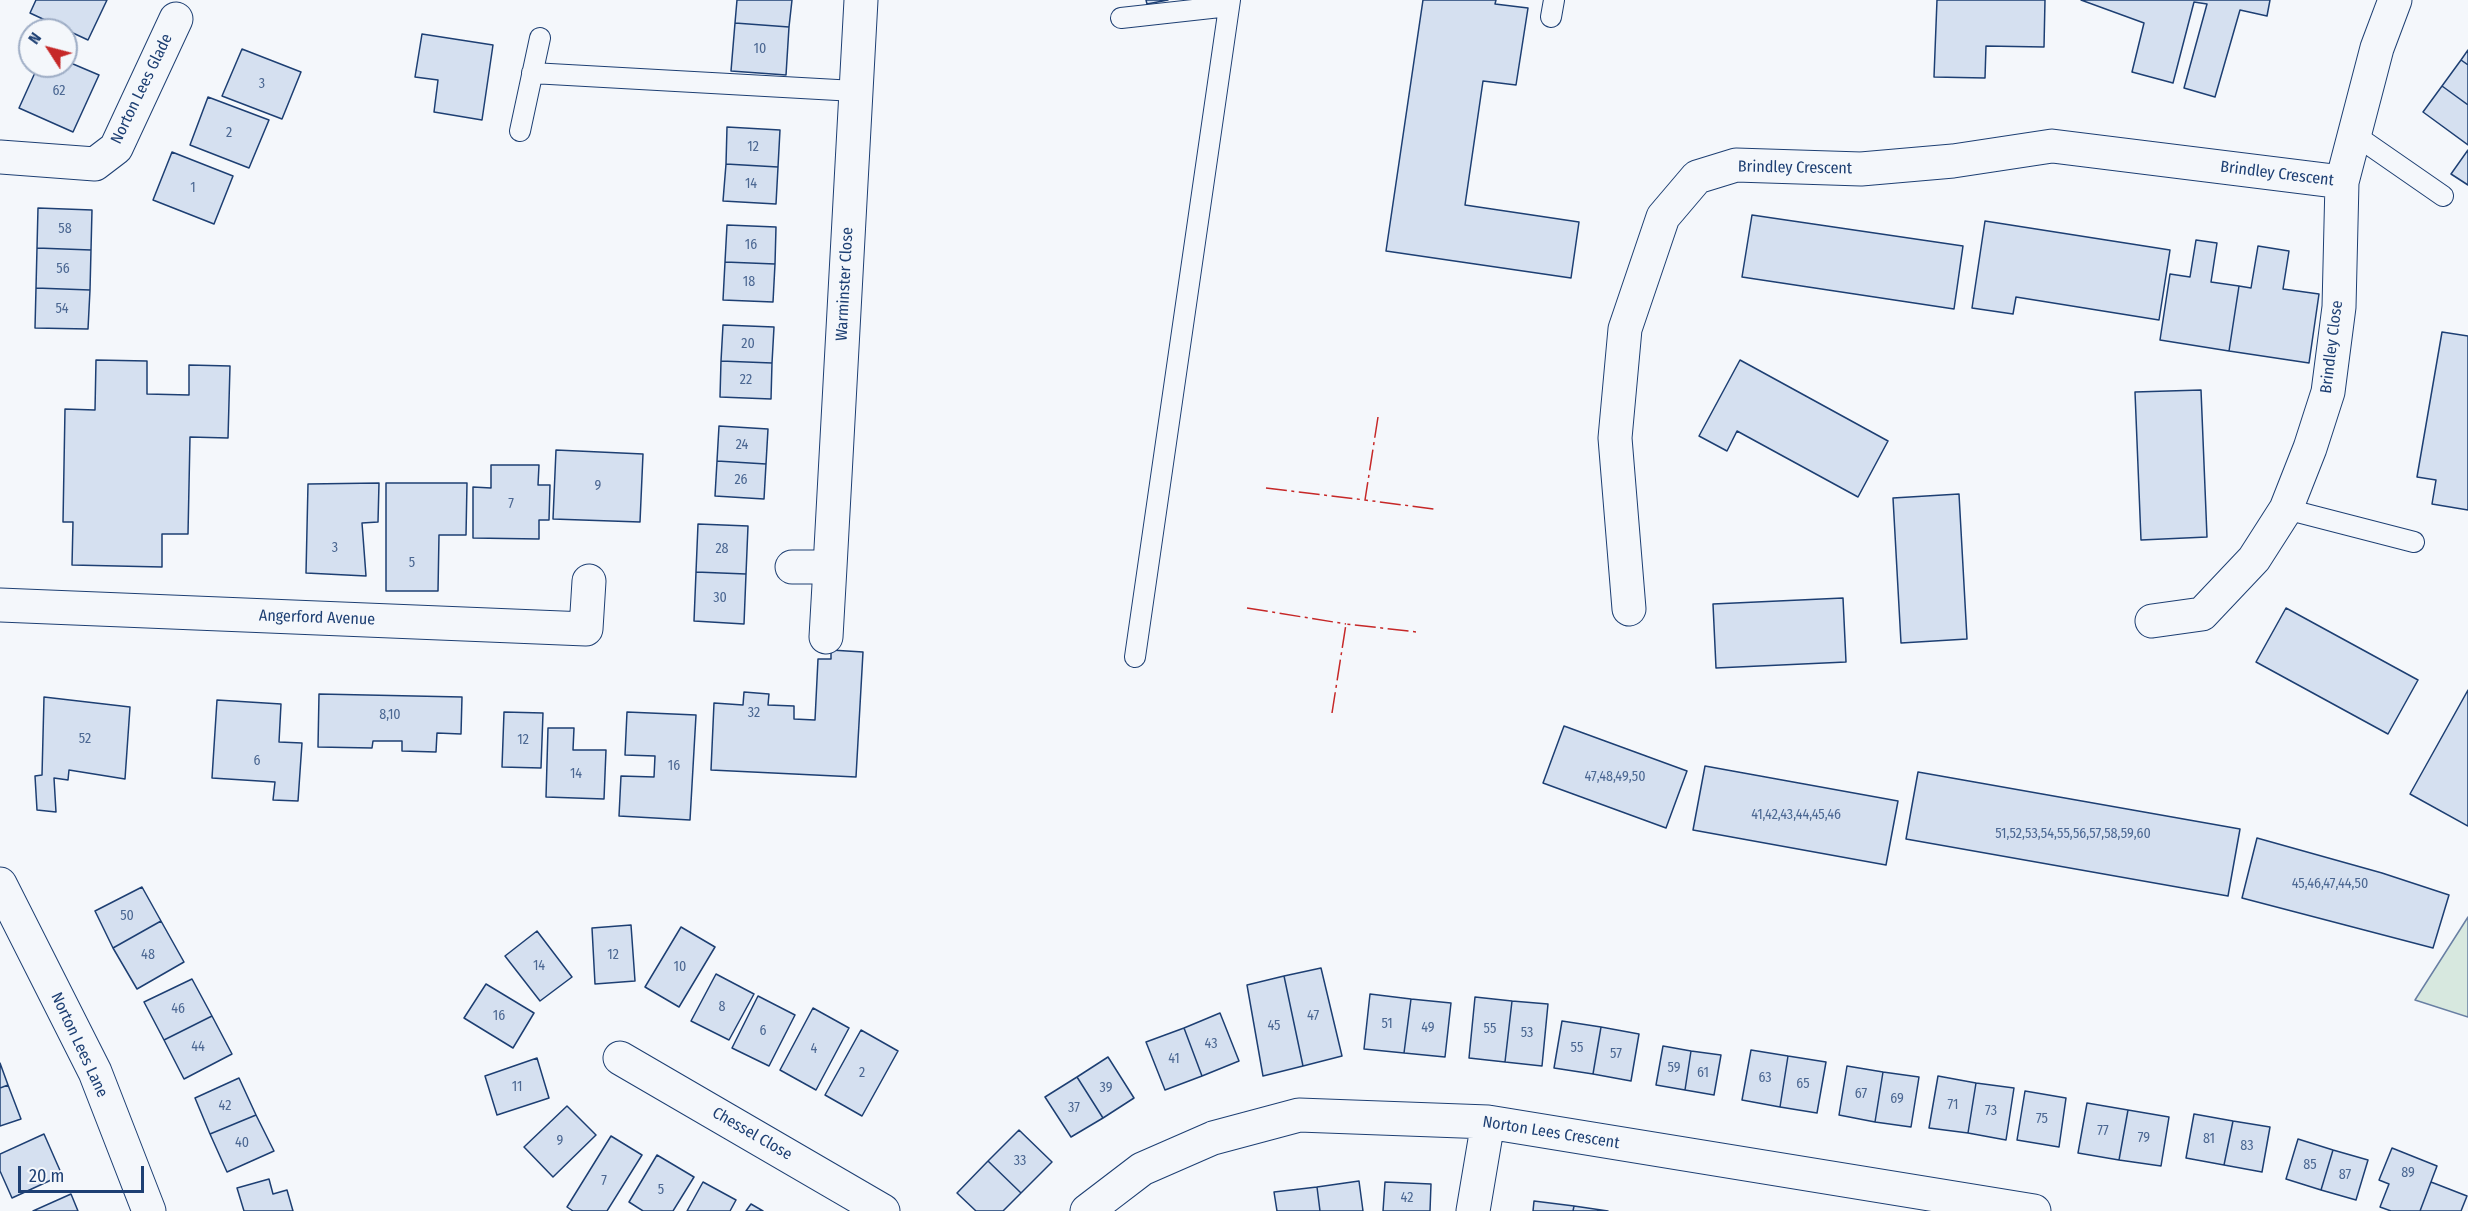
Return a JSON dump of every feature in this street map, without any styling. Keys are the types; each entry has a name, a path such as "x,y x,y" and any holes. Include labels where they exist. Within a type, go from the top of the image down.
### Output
{"street":[{"name":"Warminster Close","path":"826,637 861,0"},
{"name":"Brindley Close","path":"2152,621 2202,614 2254,559 2286,509 2310,448 2328,392 2339,307 2342,182 2377,48 2395,0"},
{"name":"Norton Lees Glade","path":"0,157 95,164 116,148 176,19"},
{"name":"Brindley Crescent","path":"1629,609 1615,438 1625,329 1663,217 1697,177 1736,165 1861,169 1953,161 2052,146 2342,182"},
{"path":"792,567 830,567"},
{"name":"Angerford Avenue","path":"0,605 586,629 589,581"},
{"name":"Norton Lees Lane","path":"0,884 95,1072 149,1211"},
{"name":"Chessel Close","path":"620,1058 883,1211"},
{"name":"Norton Lees Crescent","path":"1087,1211 1142,1169 1213,1138 1299,1115 1488,1122 2034,1211"},
{"path":"1473,1211 1488,1122"}],"lane":[{"path":"1121,18 1229,3 1135,657"},
{"path":"520,131 540,38"},
{"path":"532,74 855,91"},
{"path":"2355,135 2443,196"},
{"path":"2286,509 2414,542"}],"shaded area":[{"path":"2468,917 2468,1017 2415,1000"}],"building":[{"path":"36,0 107,0 88,40 78,35 78,18 41,18 30,13"},
{"path":"737,0 792,0 789,27 735,23"},
{"path":"1146,0 1168,0 1147,4"},
{"path":"1423,0 1496,0 1495,4 1528,8 1516,85 1483,81 1465,205 1579,222 1571,278 1386,251"},
{"path":"1937,0 2045,0 2044,47 1986,46 1985,78 1934,77"},
{"path":"2081,0 2270,0 2267,16 2240,10 2215,97 2184,88 2207,4 2194,2 2173,83 2132,72 2144,23"},
{"path":"735,23 789,27 786,75 731,71"},
{"path":"422,34 493,45 482,120 434,112 438,80 415,77"},
{"path":"242,49 301,72 282,119 222,96"},
{"path":"2468,50 2468,65 2461,60"},
{"path":"2461,60 2468,65 2468,105 2442,86"},
{"path":"78,66 99,75 73,132 19,108 33,78 78,78"},
{"path":"2442,86 2468,105 2468,145 2423,112"},
{"path":"208,97 269,120 249,168 190,145"},
{"path":"727,127 780,130 778,167 726,164"},
{"path":"2468,150 2468,185 2451,174"},
{"path":"172,152 233,176 214,224 153,200"},
{"path":"726,164 778,167 776,204 723,201"},
{"path":"38,208 92,210 91,250 37,248"},
{"path":"1752,215 1963,246 1954,309 1742,277"},
{"path":"1985,221 2170,250 2159,320 2016,297 2013,314 1972,308"},
{"path":"727,225 776,227 775,264 725,262"},
{"path":"2196,240 2217,243 2211,282 2239,286 2229,351 2160,340 2170,274 2190,277"},
{"path":"2258,246 2289,251 2283,289 2319,294 2309,363 2229,351 2239,286 2251,288"},
{"path":"37,248 91,250 90,290 36,288"},
{"path":"725,262 775,264 773,302 723,300"},
{"path":"36,288 90,290 88,329 35,328"},
{"path":"723,325 774,327 772,363 721,361"},
{"path":"2442,332 2468,336 2468,510 2432,504 2436,480 2417,477"},
{"path":"96,360 147,361 147,394 189,395 189,365 230,366 228,438 190,437 188,534 162,534 162,567 72,565 73,522 63,522 65,409 95,410"},
{"path":"1740,360 1888,441 1858,497 1737,431 1727,451 1699,436"},
{"path":"721,361 772,363 771,399 720,397"},
{"path":"2201,390 2207,537 2141,540 2135,392"},
{"path":"719,426 768,429 766,464 717,461"},
{"path":"556,450 643,454 640,522 553,519"},
{"path":"717,461 766,464 764,499 715,496"},
{"path":"491,465 539,465 538,485 550,485 549,520 539,520 539,539 473,538 473,487 491,488"},
{"path":"379,483 378,522 362,523 366,576 306,573 308,484"},
{"path":"386,483 467,483 466,535 439,535 438,591 386,591"},
{"path":"1959,494 1967,639 1901,643 1893,498"},
{"path":"698,524 748,526 746,574 696,572"},
{"path":"696,572 746,574 744,624 694,621"},
{"path":"1843,598 1846,662 1716,668 1713,604"},
{"path":"2286,608 2418,680 2388,734 2256,662"},
{"path":"831,650 863,652 856,777 711,770 714,703 743,705 744,692 769,694 768,705 794,706 794,719 815,720 818,659 831,659"},
{"path":"2468,690 2468,826 2410,794"},
{"path":"319,694 462,697 461,734 437,733 436,752 402,751 402,741 373,741 372,748 318,747"},
{"path":"44,697 130,707 125,779 69,770 68,780 54,778 56,812 37,810 35,776 42,775"},
{"path":"217,700 281,704 279,742 302,743 298,801 273,800 275,782 212,778"},
{"path":"504,712 543,713 541,768 502,767"},
{"path":"627,712 696,715 690,820 619,816 621,776 654,777 655,756 625,755"},
{"path":"1564,726 1687,771 1666,828 1543,783"},
{"path":"548,728 574,728 573,750 606,750 604,799 546,797"},
{"path":"1705,766 1898,801 1886,865 1693,830"},
{"path":"1918,772 2240,829 2228,896 1906,839"},
{"path":"2257,838 2382,873 2449,895 2433,948 2242,898"},
{"path":"142,887 161,921 113,948 95,911"},
{"path":"161,921 184,962 137,989 113,948"},
{"path":"631,925 635,981 595,984 592,928"},
{"path":"681,927 715,947 679,1007 645,987"},
{"path":"537,931 572,977 540,1001 505,956"},
{"path":"1321,968 1342,1056 1303,1066 1284,976"},
{"path":"716,974 754,994 729,1040 691,1021"},
{"path":"1284,976 1303,1066 1263,1076 1247,985"},
{"path":"192,979 212,1016 164,1040 144,1002"},
{"path":"486,984 534,1013 513,1048 464,1018"},
{"path":"1370,994 1411,999 1404,1053 1364,1049"},
{"path":"758,996 795,1015 769,1066 732,1048"},
{"path":"1475,997 1512,1001 1505,1062 1469,1058"},
{"path":"1411,999 1451,1003 1445,1057 1404,1053"},
{"path":"1512,1001 1548,1004 1542,1066 1505,1062"},
{"path":"813,1008 849,1028 816,1090 780,1070"},
{"path":"1220,1013 1239,1061 1202,1076 1184,1028"},
{"path":"212,1016 232,1054 184,1079 164,1040"},
{"path":"1562,1021 1601,1027 1593,1074 1554,1068"},
{"path":"1601,1027 1639,1034 1631,1081 1593,1074"},
{"path":"1184,1028 1202,1076 1165,1090 1146,1042"},
{"path":"861,1030 898,1051 862,1116 825,1095"},
{"path":"1663,1046 1691,1051 1685,1090 1656,1085"},
{"path":"1751,1050 1788,1056 1780,1107 1742,1100"},
{"path":"1691,1051 1721,1055 1714,1095 1685,1090"},
{"path":"1788,1056 1826,1062 1817,1113 1780,1107"},
{"path":"1108,1057 1134,1098 1103,1118 1077,1077"},
{"path":"537,1058 549,1098 497,1115 485,1076"},
{"path":"0,1063 8,1085 0,1088"},
{"path":"1847,1066 1883,1072 1875,1122 1839,1115"},
{"path":"1883,1072 1919,1077 1911,1127 1875,1122"},
{"path":"1938,1076 1976,1083 1968,1133 1929,1128"},
{"path":"1077,1077 1103,1118 1071,1137 1045,1097"},
{"path":"239,1078 256,1115 210,1134 195,1098"},
{"path":"1976,1083 2014,1088 2006,1140 1968,1133"},
{"path":"8,1085 21,1119 0,1126 0,1088"},
{"path":"2025,1091 2066,1098 2059,1147 2017,1140"},
{"path":"2087,1103 2128,1110 2119,1160 2078,1153"},
{"path":"567,1106 596,1135 553,1177 524,1147"},
{"path":"2128,1110 2169,1117 2161,1166 2119,1160"},
{"path":"2194,1114 2233,1121 2224,1165 2186,1158"},
{"path":"256,1115 274,1151 227,1172 210,1134"},
{"path":"2233,1121 2270,1127 2262,1172 2224,1165"},
{"path":"1019,1130 1052,1162 1021,1193 988,1161"},
{"path":"44,1134 62,1175 12,1198 0,1171 0,1154"},
{"path":"611,1136 642,1155 607,1211 573,1211 567,1207"},
{"path":"2298,1139 2333,1150 2321,1190 2286,1179"},
{"path":"2392,1148 2437,1166 2420,1211 2391,1211 2380,1207 2389,1184 2379,1180"},
{"path":"2333,1150 2368,1160 2356,1200 2321,1190"},
{"path":"657,1155 694,1177 673,1211 643,1211 629,1202"},
{"path":"988,1161 1021,1193 1003,1211 976,1211 957,1193"},
{"path":"269,1179 273,1194 287,1190 293,1211 244,1211 237,1188"},
{"path":"1359,1181 1363,1211 1320,1211 1317,1187"},
{"path":"703,1182 736,1200 730,1211 687,1211"},
{"path":"1385,1182 1431,1184 1430,1211 1383,1211"},
{"path":"2431,1182 2467,1196 2461,1211 2420,1211"},
{"path":"1317,1187 1320,1211 1277,1211 1274,1192"},
{"path":"71,1194 78,1211 33,1211"},
{"path":"1534,1201 1574,1206 1573,1211 1533,1211"},
{"path":"751,1204 763,1211 746,1211"},
{"path":"1574,1206 1608,1211 1573,1211"}],"power":[{"path":"1378,417 1365,500 1434,509"},
{"path":"1266,488 1365,500"},
{"path":"1247,608 1346,624"},
{"path":"1332,713 1346,624 1417,632"}]}
